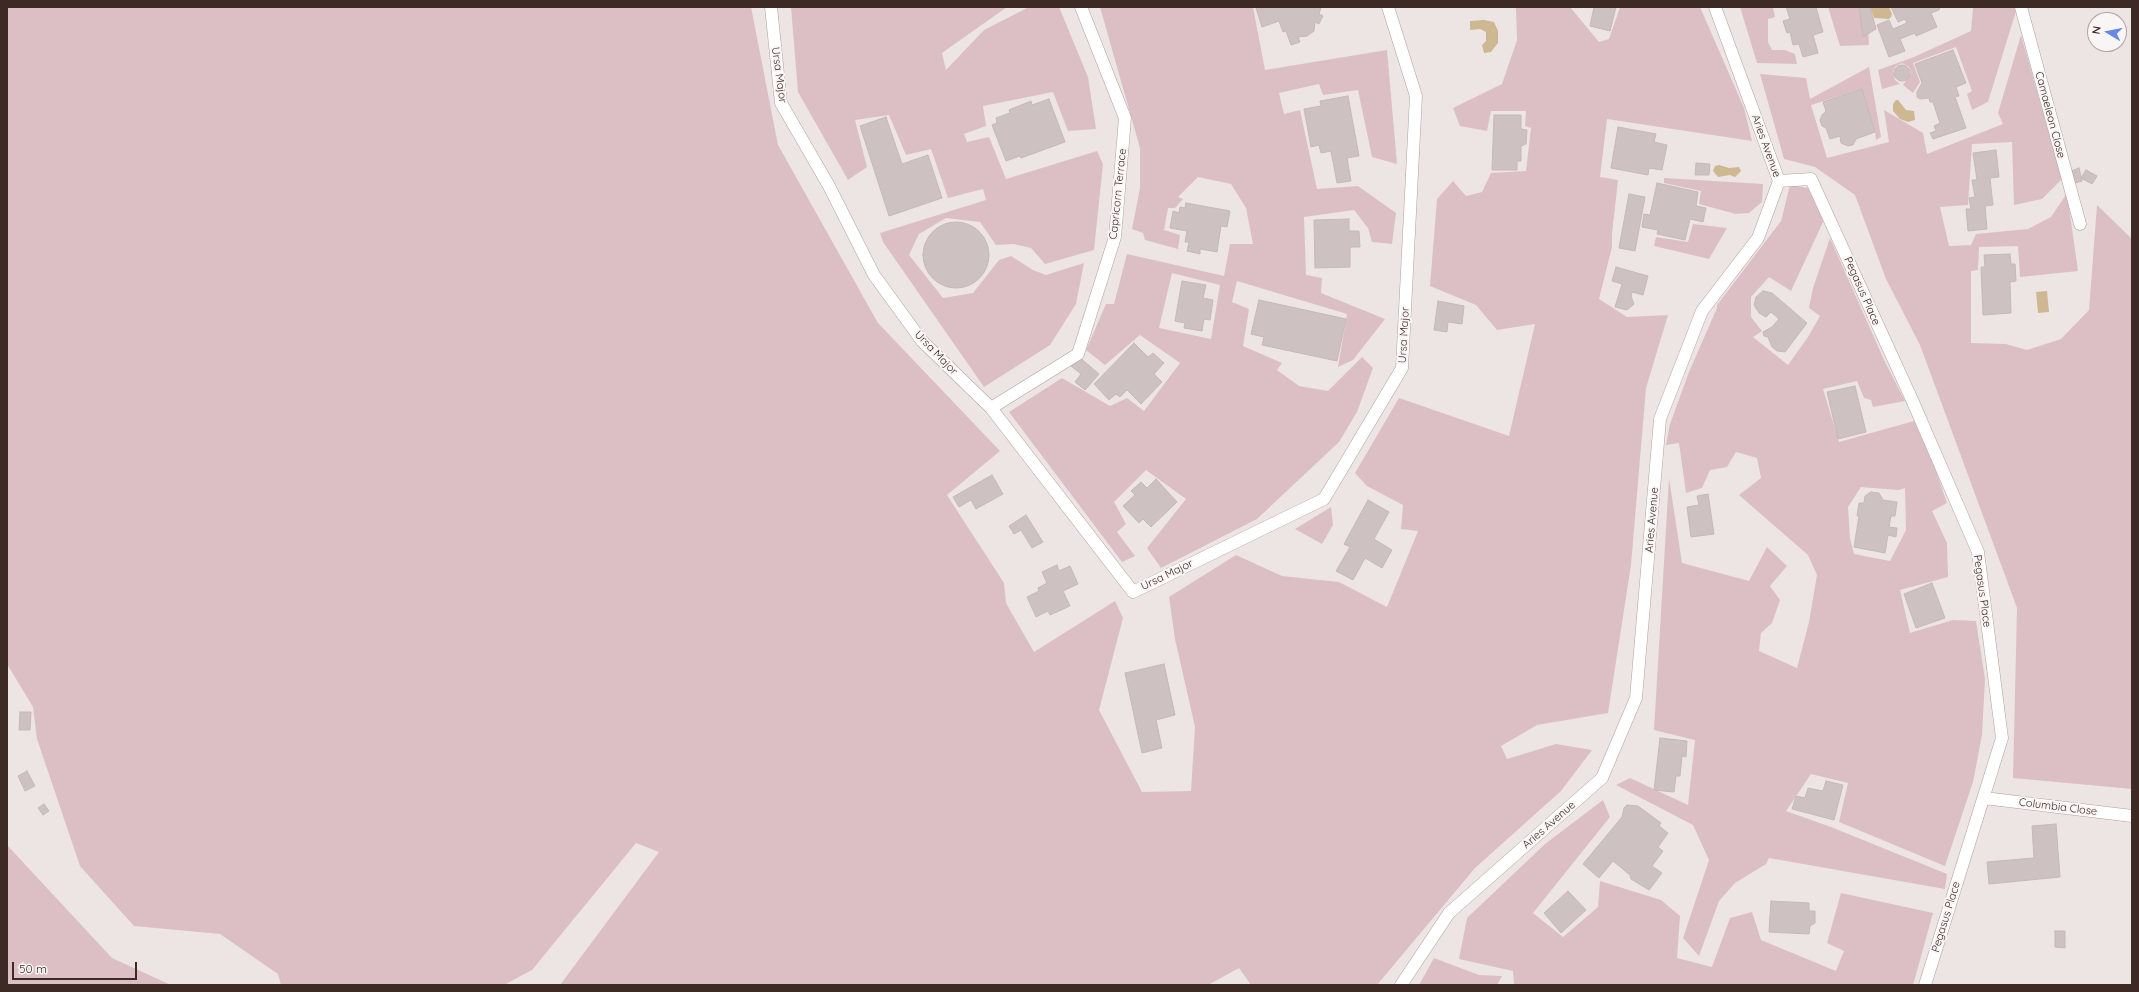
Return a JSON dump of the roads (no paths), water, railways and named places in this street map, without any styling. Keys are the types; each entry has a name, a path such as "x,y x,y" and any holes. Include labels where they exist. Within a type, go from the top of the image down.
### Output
{"street":[{"name":"Ursa Major","path":"771,7 781,103 829,186 874,275 922,341 991,408 1133,592 1324,499 1402,368 1416,96 1388,7"},
{"name":"Capricorn Terrace","path":"991,408 1078,354 1115,237 1125,118 1081,7"},
{"name":"Aries Avenue","path":"1401,985 1449,913 1602,778 1636,698 1660,419 1702,311 1758,238 1779,181 1715,7"},
{"name":"Camaeleon Close","path":"2021,7 2080,224"},
{"name":"Pegasus Place","path":"1779,181 1811,179 1913,402 1978,552 2002,738 1925,985"},
{"name":"Columbia Close","path":"1984,798 2132,816"}]}
